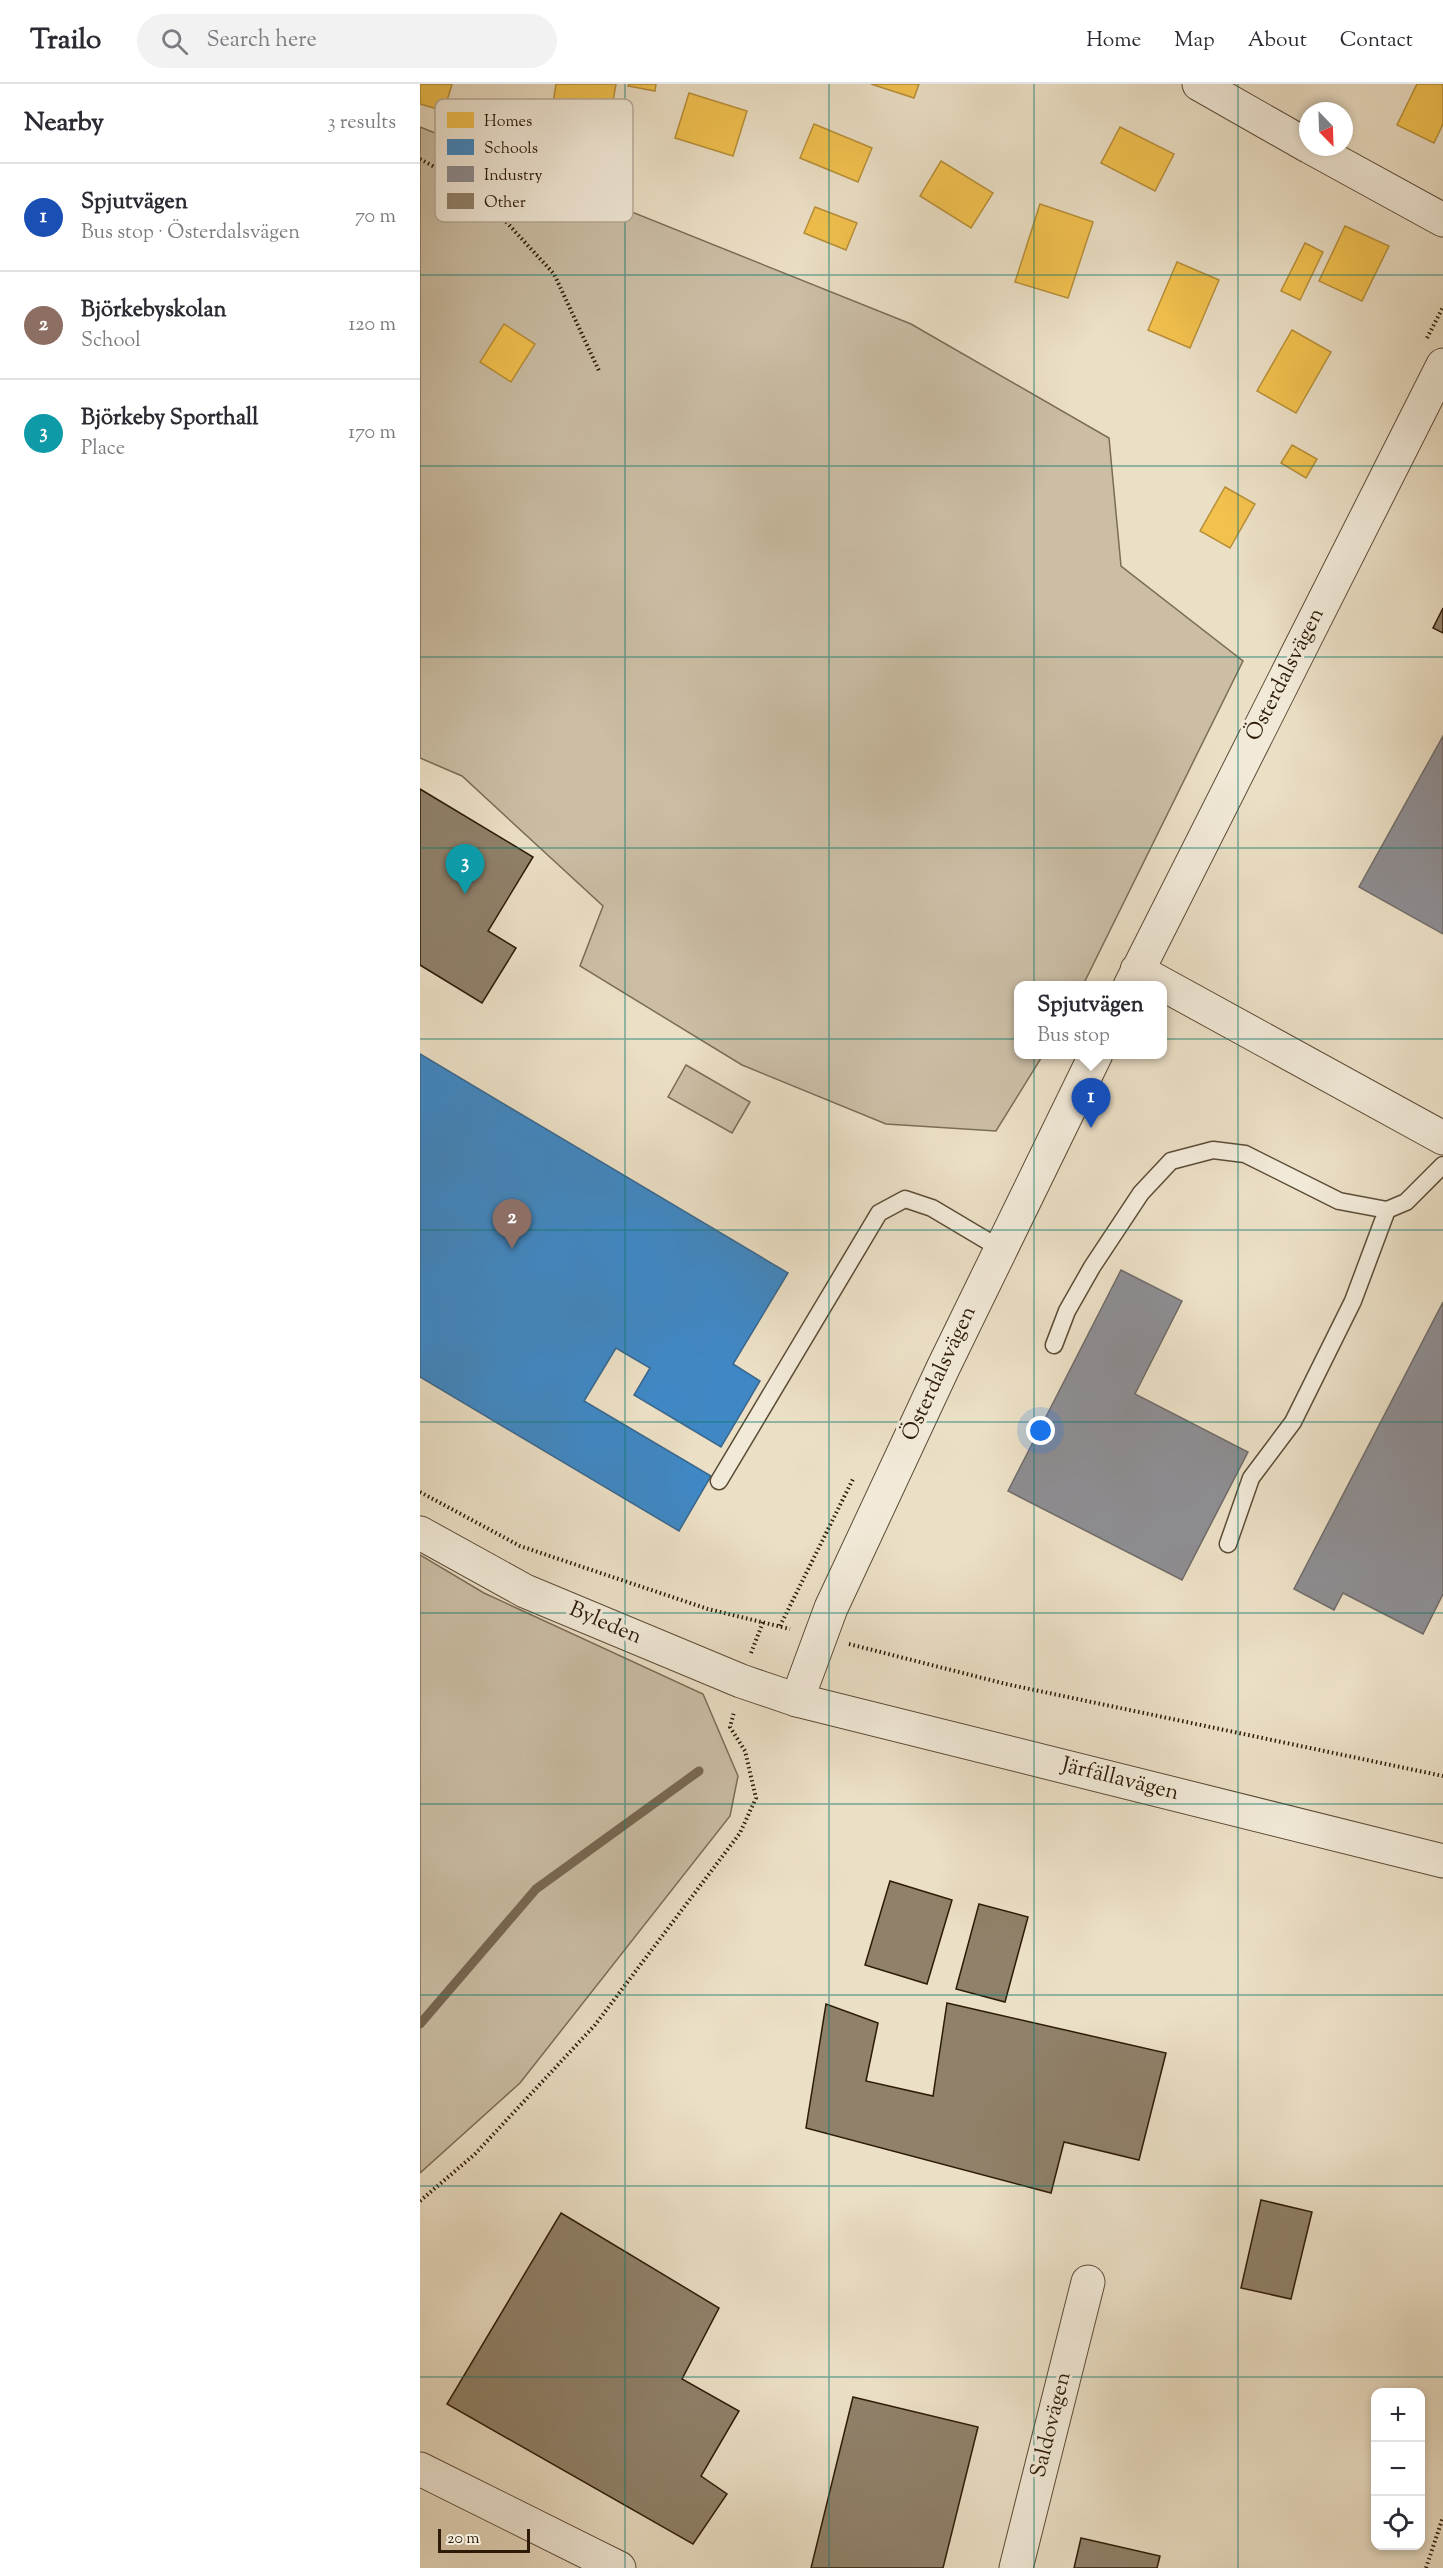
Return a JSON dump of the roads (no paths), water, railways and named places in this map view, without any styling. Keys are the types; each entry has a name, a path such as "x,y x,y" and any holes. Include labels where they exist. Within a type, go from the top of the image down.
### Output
{"street":[{"path":"1198,84 1299,140"},
{"path":"1327,156 1443,220"},
{"name":"Österdalsvägen","path":"1134,978 1443,365"},
{"path":"1167,995 1443,1138"},
{"name":"Österdalsvägen","path":"797,1700 831,1608 1094,1059"},
{"name":"Byleden","path":"420,1533 525,1591 741,1681 797,1700"},
{"name":"Järfällavägen","path":"797,1700 1443,1861"},
{"name":"Saldovägen","path":"1016,2568 1088,2282"},
{"path":"420,2469 619,2568"}],"lane":[{"path":"1054,1346 1067,1311 1092,1268 1140,1193 1171,1161 1213,1150 1245,1154 1339,1201 1387,1210 1406,1202 1443,1166"},
{"path":"719,1481 879,1213 905,1199 932,1208 1001,1249"},
{"path":"1228,1544 1251,1478 1293,1422 1353,1301 1387,1210"}],"waterway":[{"path":"420,2024 536,1889 699,1771"}],"place":[{"name":"Björkeby Sporthall","path":"465,894"},
{"name":"Spjutvägen","path":"1091,1128"},
{"name":"Björkebyskolan","path":"512,1249"}]}
